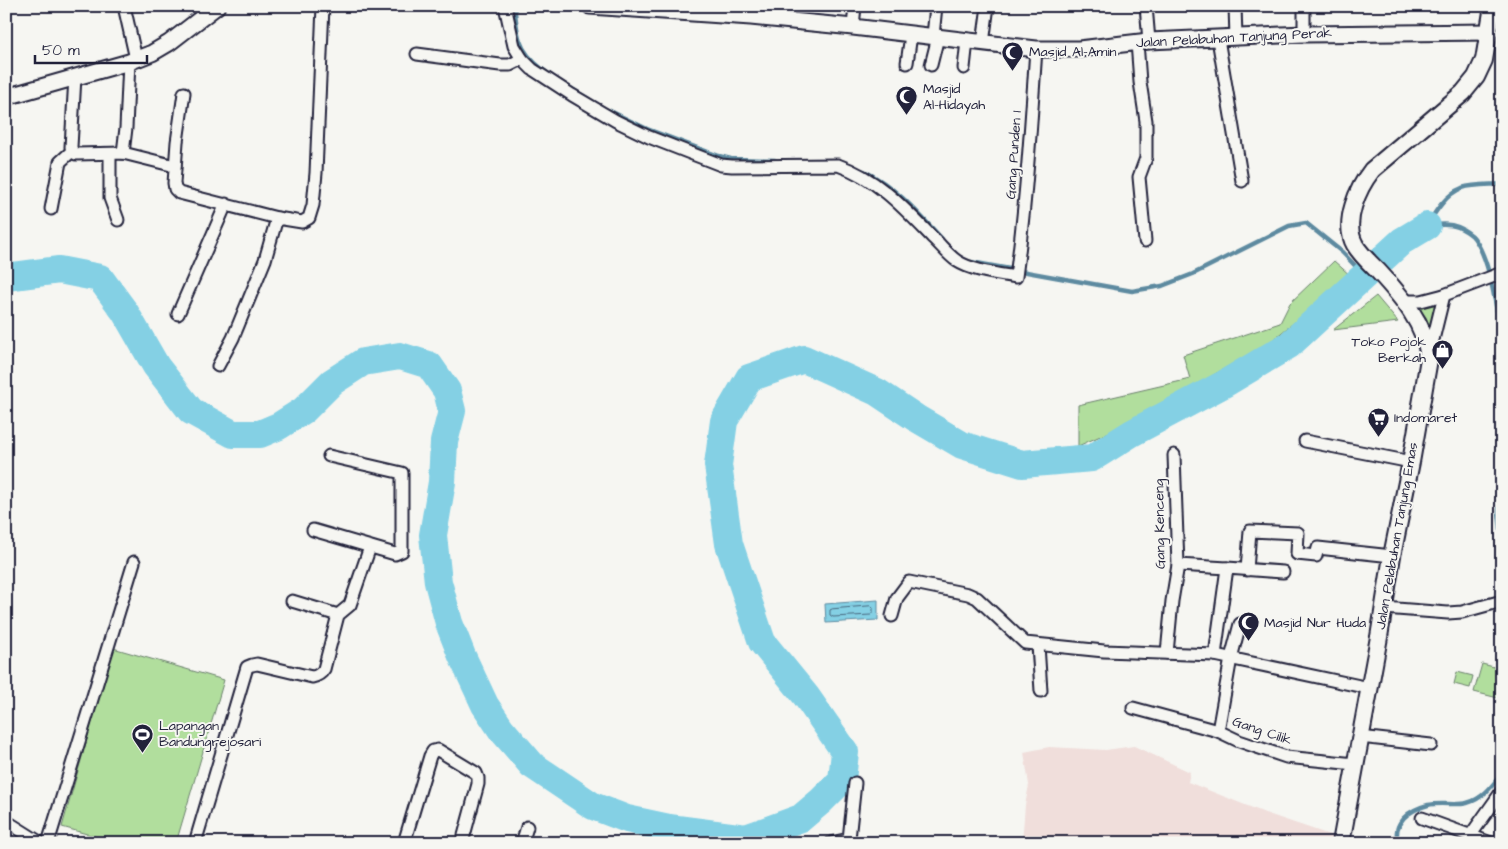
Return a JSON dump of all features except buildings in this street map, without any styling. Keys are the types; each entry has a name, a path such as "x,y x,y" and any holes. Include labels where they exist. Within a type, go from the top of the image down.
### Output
{"main road":[{"name":"Jalan Pelabuhan Tanjung Emas","path":"1341,843 1429,359 1422,331 1402,298 1354,244 1351,226 1354,201 1362,184 1372,170 1470,86 1476,78 1484,60 1493,6"}],"street":[{"path":"123,153 132,60 124,6"},
{"path":"6,98 132,60 169,44 217,6"},
{"path":"184,93 175,166 174,186 177,191 277,218 302,222 309,218 313,206 317,164 323,6"},
{"path":"416,54 500,65 510,65 522,60 514,46 505,6"},
{"name":"Jalan Pelabuhan Tanjung Perak","path":"590,6 751,12 911,35 1036,49 1079,49 1143,41 1304,34 1490,32"},
{"path":"853,27 855,6"},
{"path":"931,65 935,37 936,6"},
{"path":"983,44 988,6"},
{"path":"1145,241 1139,177 1146,158 1146,121 1140,82 1146,6"},
{"path":"1235,6 1236,38"},
{"path":"1304,6 1304,34"},
{"path":"907,63 911,35"},
{"path":"1218,39 1242,181"},
{"path":"964,68 967,41"},
{"name":"Gang Punden 1","path":"522,60 532,69 564,90 616,121 649,137 721,165 838,166 848,169 878,185 893,197 957,261 981,270 1016,278 1030,155 1036,49"},
{"path":"72,151 75,77"},
{"path":"72,151 76,154 123,153 175,166"},
{"path":"51,209 60,162 72,151"},
{"path":"110,154 110,198 118,220"},
{"path":"178,314 226,204"},
{"path":"218,366 233,338 265,260 277,218"},
{"path":"1402,298 1421,301 1473,285 1501,273"},
{"path":"1429,359 1444,295"},
{"path":"1305,441 1411,462"},
{"name":"Gang Kenceng","path":"1167,653 1178,565 1174,455"},
{"path":"313,530 394,554 402,551 402,473 329,456"},
{"path":"1247,570 1250,532 1298,533 1297,554 1316,556 1318,548 1392,556"},
{"path":"195,843 247,667 257,664 312,677 324,669 338,615 350,605 370,547"},
{"path":"48,843 134,562"},
{"path":"1178,565 1283,572"},
{"path":"1215,655 1227,568"},
{"path":"892,616 897,598 909,582 968,594 977,598 1025,643 1104,651 1215,655 1369,688"},
{"path":"292,601 338,615"},
{"path":"1384,608 1448,613 1462,612 1498,603"},
{"path":"1218,731 1231,658 1240,624"},
{"path":"1038,645 1040,691"},
{"name":"Gang Cilik","path":"1133,708 1218,731 1239,741 1286,757 1355,764"},
{"path":"1360,737 1431,745"},
{"path":"404,843 430,756 438,750 476,773 478,778 462,843"},
{"path":"832,843 849,841 855,783"},
{"path":"1470,836 1502,791"},
{"path":"1422,818 1491,843"},
{"path":"6,822 41,843"},
{"path":"522,843 527,826"}],"shaded area":[{"path":"1134,746 1190,772 1188,782 1265,813 1333,836 1331,843 1182,843 1178,841 1177,843 1022,843 1025,805 1029,785 1024,752 1049,747 1106,750"}],"green space":[{"path":"1334,261 1351,276 1270,342 1134,421 1078,446 1078,405 1190,379 1183,355 1280,323 1290,303"},
{"path":"1376,296 1398,322 1333,330"},
{"path":"1438,301 1431,331 1426,317 1417,306"},
{"name":"Lapangan Bandungrejosari","path":"113,648 224,680 176,843 119,843 62,827"},
{"path":"1482,664 1502,669 1502,699 1474,692"},
{"path":"1457,672 1473,676 1470,688 1454,684"}],"water":[{"path":"878,600 878,620 826,623 825,604"}],"waterway":[{"path":"514,6 520,41 531,59 560,82 590,100"},
{"path":"608,110 647,129 719,156 731,159 775,160"},
{"path":"864,171 886,184 915,210 942,239"},
{"path":"1427,226 1442,204 1456,191 1471,186 1502,184"},
{"path":"971,262 1132,291 1162,286 1193,274 1289,226 1306,223 1342,252 1365,276"},
{"path":"1427,226 1454,226 1464,230 1474,238 1485,259 1489,272 1502,338"},
{"path":"6,277 59,270 100,278 125,312 156,366 191,411 233,434 260,434 279,426 304,410 332,382 363,362 400,356 429,365 447,391 452,411 444,442 442,482 433,535 438,582 449,623 462,656 485,705 501,729 532,765 593,806 627,819 669,828 746,838 801,818 821,801 842,780 845,752 806,696 762,642 729,544 718,465 724,421 749,378 804,359 877,392 962,445 1022,464 1092,458 1132,433 1224,384 1289,345 1402,241 1427,226"},
{"path":"1502,465 1499,512 1502,541"},
{"path":"1398,843 1397,829 1404,818 1414,810 1428,805 1462,804 1473,801 1487,791 1502,773"}],"place":[{"name":"Masjid Al-Amin","path":"1013,71"},
{"name":"Masjid Al-Hidayah","path":"907,116"},
{"name":"Toko Pojok Berkah","path":"1442,369"},
{"name":"Indomaret","path":"1378,437"},
{"name":"Masjid Nur Huda","path":"1248,642"},
{"name":"Lapangan Bandungrejosari","path":"143,753"}]}
